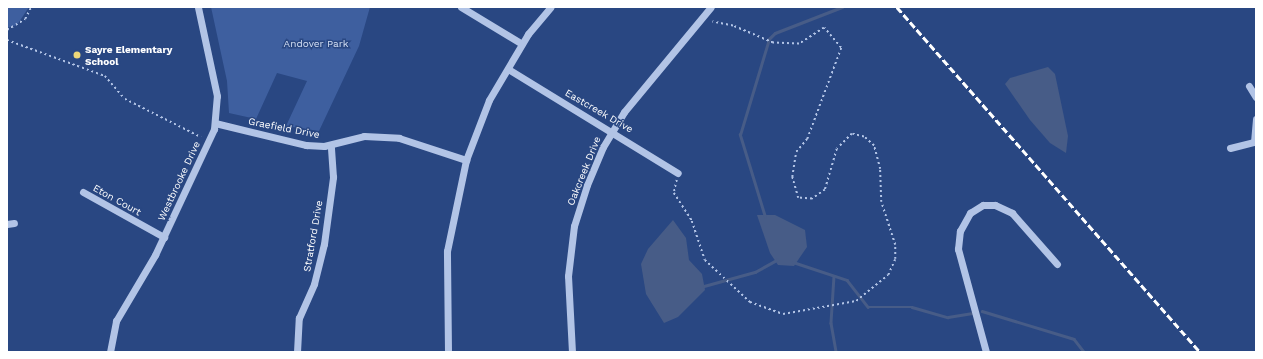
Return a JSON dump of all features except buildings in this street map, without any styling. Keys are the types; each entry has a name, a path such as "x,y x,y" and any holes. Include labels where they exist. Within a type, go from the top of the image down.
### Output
{"street":[{"name":"Westbrooke Drive","path":"110,352 116,321 164,237 210,141 215,124 217,96 198,7"},
{"path":"461,7 522,44"},
{"path":"448,352 447,251 466,160 489,100 522,44 551,7"},
{"name":"Oakcreek Drive","path":"572,352 568,333 568,276 574,226 587,185 613,130 640,92 711,7"},
{"name":"Eastcreek Drive","path":"508,69 613,130 678,172"},
{"path":"1249,86 1256,97"},
{"path":"1230,148 1254,142 1256,119"},
{"name":"Graefield Drive","path":"215,124 306,145 331,145 364,136 399,138 466,160"},
{"name":"Stratford Drive","path":"297,352 299,318 314,284 324,244 333,177 331,145"},
{"name":"Eton Court","path":"83,192 164,237"},
{"path":"986,352 958,249 960,232 970,213 983,205 995,205 1012,213 1057,264"}],"path":[{"path":"7,30 25,19 31,7"},
{"path":"678,172 674,193 692,221 706,260 750,302 783,314 840,306 856,301 888,275 895,258 895,245 881,202 880,169 874,146 864,137 852,134 837,148 825,190 812,199 798,198 792,177 796,152 808,139 841,48 824,28 799,44 773,43 762,40 734,26 712,22"},
{"path":"7,40 105,76 125,100 210,141"}],"green space":[{"path":"7,7 29,7 17,25 7,28"},
{"name":"Andover Park","path":"211,7 370,7 359,46 319,131 286,126 307,81 277,73 256,119 229,113 227,81"}],"shaded area":[{"path":"1048,67 1055,74 1068,136 1066,153 1050,143 1030,120 1005,84 1010,78"},
{"path":"757,215 775,215 805,230 807,247 794,266 778,265 770,253"},
{"path":"673,220 686,238 689,260 702,274 705,290 678,317 664,323 646,294 641,264 648,249"}],"waterway":[{"path":"765,217 740,135 769,39 775,33 842,7"},
{"path":"704,286 755,272 777,260"},
{"path":"793,262 847,280 868,307 912,307 948,317 974,313"},
{"path":"834,276 831,323 836,352"},
{"path":"982,311 1074,339 1084,352"}],"railway":[{"path":"897,7 1200,352"}],"place":[{"name":"Sayre Elementary School","path":"77,55"}]}
